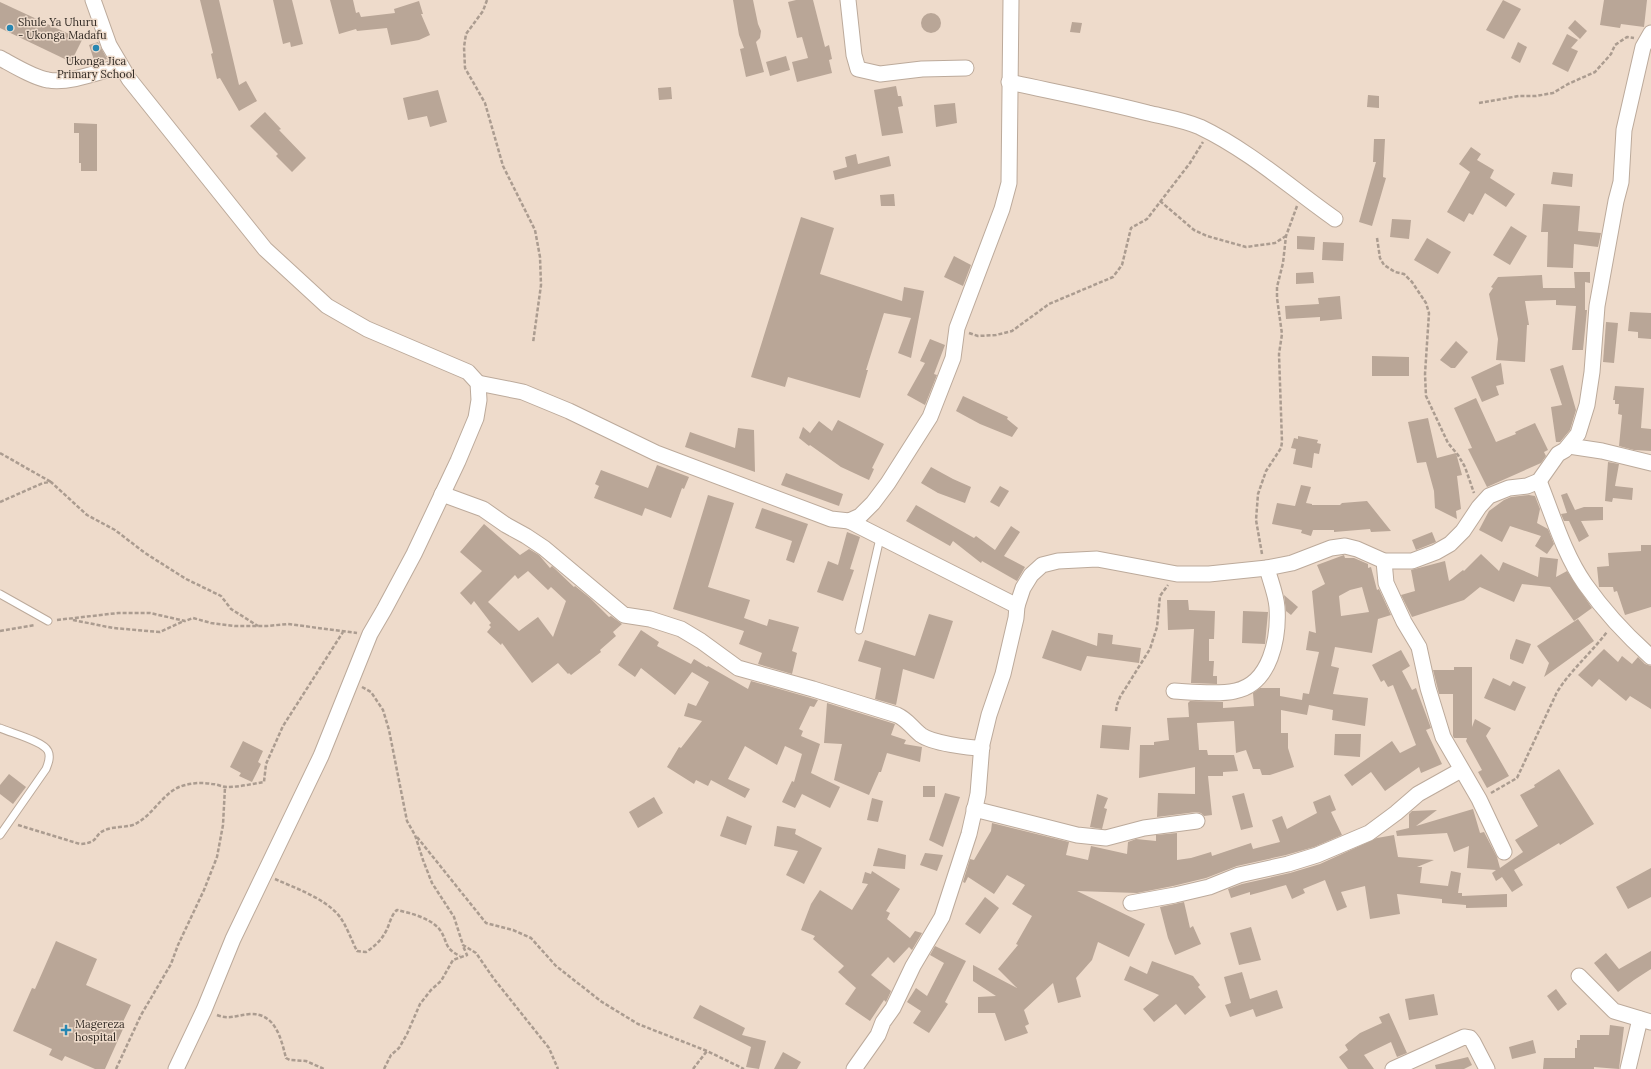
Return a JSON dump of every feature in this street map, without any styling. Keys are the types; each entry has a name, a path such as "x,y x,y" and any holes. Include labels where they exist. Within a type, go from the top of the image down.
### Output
{"street":[{"path":"93,0 109,45 121,66 134,84 265,248 327,306 367,329 468,372 478,383 523,392 569,411 656,453 831,519 849,521 1017,606"},
{"path":"848,0 854,55 858,69 880,74 922,69 966,68"},
{"path":"849,521 860,516 873,503 888,483 930,417 953,358 957,328 1002,209 1009,183 1011,0"},
{"path":"854,1069 878,1035 883,1022 893,1008 913,966 936,930 942,917 969,834 978,794 982,748 989,715 1003,674 1011,644 1017,606 1023,588 1031,575 1042,565 1058,561 1097,559 1177,574 1209,574 1268,568 1292,563 1330,548 1345,546 1357,549 1384,561 1412,561 1436,552 1450,544 1463,531 1479,507 1489,496 1498,491 1527,486 1539,481 1558,454 1569,446 1578,434 1587,405 1592,372 1597,306 1616,201 1621,182 1624,130 1639,64 1649,36"},
{"path":"0,58 48,80 76,78 121,66"},
{"path":"1009,82 1124,106 1198,126 1266,167 1301,196 1335,220"},
{"path":"176,1069 204,1010 233,940 321,756 370,634 414,554 458,461 476,418 479,400 478,383"},
{"path":"1569,446 1602,451 1651,463"},
{"path":"1539,481 1571,558 1585,584 1615,622 1651,657"},
{"path":"442,494 483,509 506,525 526,536 544,548 624,615 650,619 681,629 701,641 738,668 898,715 905,719 923,736 932,740 970,748 982,748"},
{"path":"1384,561 1386,583 1404,622 1417,641 1422,655 1428,688 1443,737 1479,799 1504,852"},
{"path":"1174,691 1205,693 1236,692 1256,681 1270,661 1276,637 1277,606 1268,568"},
{"path":"1131,902 1174,895 1209,887 1239,875 1288,864 1316,855 1369,833 1418,794 1461,770"},
{"path":"974,809 1077,835 1106,838 1144,828 1197,821"},
{"path":"1579,976 1614,1011 1645,1021 1628,1069"},
{"path":"1393,1069 1464,1037 1470,1038 1473,1042 1487,1069"}],"lane":[{"path":"859,630 880,538"},
{"path":"0,594 48,621"},
{"path":"0,728 43,745 49,752 49,760 46,770 0,835"}],"path":[{"path":"487,0 483,11 466,34 464,47 466,68 485,103 504,166 534,230 540,257 541,285 533,343"},
{"path":"1478,103 1519,96 1536,96 1553,93 1568,84 1595,72 1611,54 1615,45 1627,37 1649,36"},
{"path":"957,328 978,336 996,335 1012,331 1049,304 1113,277 1122,265 1131,228 1147,219 1190,163 1209,132"},
{"path":"1268,568 1261,552 1256,520 1258,494 1266,471 1281,448 1282,442 1279,354 1282,334 1277,287 1286,236 1294,211 1301,196"},
{"path":"1160,201 1194,230 1207,236 1246,247 1275,243 1286,236"},
{"path":"1377,238 1380,258 1384,264 1395,272 1404,274 1412,282 1426,303 1429,314 1425,374 1426,396 1448,443 1458,455 1465,467 1479,507"},
{"path":"0,453 51,482 87,515 115,530 145,553 186,580 221,596 231,609 259,626"},
{"path":"0,502 43,483 51,482"},
{"path":"1116,711 1120,697 1150,649 1157,627 1160,596 1177,574"},
{"path":"0,631 12,630 48,621 118,613 150,613 185,620"},
{"path":"68,619 113,628 160,632 192,618 217,624 259,626 288,624 343,632 370,634"},
{"path":"1479,799 1517,778 1557,692 1565,679 1594,650 1615,622"},
{"path":"8,822 80,844 89,844 97,838 102,831 115,826 136,825 149,815 164,798 178,788 192,783 213,784 225,788 264,782 266,764 282,726 343,632"},
{"path":"351,680 371,692 383,710 389,730 407,821 416,835 486,923 513,930 531,938 556,966 602,1002 638,1024 707,1050 744,1069"},
{"path":"116,1069 142,1015 171,964 207,884 217,857 223,825 225,788"},
{"path":"384,1069 391,1055 399,1048 407,1034 420,1004 431,990 441,981 453,960 460,956 467,955 454,917 432,883 423,860 416,835"},
{"path":"264,874 319,899 330,906 341,919 357,950 366,952 376,946 387,931 394,913 397,910 434,923 440,930 446,944 453,953 460,956"},
{"path":"463,945 476,953 494,979 549,1048 558,1069"},
{"path":"204,1010 226,1018 252,1014 267,1018 277,1028 286,1058 290,1060 306,1061 324,1069"},
{"path":"693,1069 707,1050"}],"building":[{"path":"200,0 219,0 239,85 246,81 257,101 239,111 220,78 217,79 211,54 213,53"},
{"path":"273,0 292,0 303,44 291,47 290,42 283,44"},
{"path":"330,0 353,0 356,13 359,12 361,17 395,13 394,9 419,1 423,14 421,14 430,35 419,40 391,45 387,28 357,31 356,29 339,34"},
{"path":"733,0 753,0 761,31 760,38 756,42 764,72 746,77 740,49 744,48 739,35"},
{"path":"796,0 813,0 825,47 829,45 832,59 829,60 832,73 797,82 792,62 808,58 802,37 797,38 788,2"},
{"path":"1503,0 1521,9 1504,39 1486,30"},
{"path":"1604,0 1647,0 1644,27 1621,24 1620,28 1600,25"},
{"path":"0,2 82,40 71,62 0,28"},
{"path":"931,13 938,16 941,23 938,30 931,33 924,30 921,23 924,16"},
{"path":"1575,20 1587,31 1580,39 1568,28"},
{"path":"1072,22 1082,23 1080,33 1070,32"},
{"path":"1567,34 1578,40 1571,48 1578,51 1568,72 1552,64"},
{"path":"98,42 107,59 95,63 89,45"},
{"path":"1518,42 1527,47 1520,63 1511,58"},
{"path":"786,56 790,70 770,76 766,62"},
{"path":"896,86 898,96 901,96 903,106 898,107 903,133 882,136 874,90"},
{"path":"671,87 672,99 659,100 658,88"},
{"path":"438,90 447,122 430,127 427,116 408,120 403,98"},
{"path":"1368,95 1379,96 1379,108 1367,107"},
{"path":"955,103 957,123 936,127 934,105"},
{"path":"265,112 281,129 279,130 306,158 292,172 276,156 278,154 250,126"},
{"path":"74,123 97,124 97,171 81,171 81,163 79,163 79,133 74,133"},
{"path":"1374,139 1385,139 1383,177 1386,178 1372,226 1359,222 1376,162 1373,162"},
{"path":"1471,147 1481,154 1477,160 1494,170 1490,178 1515,194 1506,207 1485,193 1473,215 1469,213 1464,222 1447,212 1470,172 1459,164"},
{"path":"856,154 858,164 889,156 891,166 835,180 833,171 847,167 845,157"},
{"path":"1553,172 1573,174 1572,187 1551,184"},
{"path":"894,194 895,206 881,206 880,195"},
{"path":"1543,204 1580,206 1578,231 1601,233 1598,247 1574,244 1573,268 1547,267 1548,232 1541,232"},
{"path":"801,217 834,228 820,274 902,301 904,287 924,291 911,358 898,353 911,318 884,313 866,370 868,370 860,398 788,377 785,387 751,377"},
{"path":"1392,219 1411,220 1409,239 1390,237"},
{"path":"1511,226 1527,236 1510,265 1493,255"},
{"path":"1297,236 1315,237 1314,250 1297,249"},
{"path":"1427,238 1451,252 1438,274 1414,260"},
{"path":"1323,242 1344,243 1343,261 1322,260"},
{"path":"954,256 971,265 963,286 944,277"},
{"path":"1313,272 1314,283 1296,284 1296,273"},
{"path":"1574,272 1590,272 1590,283 1585,282 1585,310 1587,310 1583,350 1572,350 1576,306 1556,305 1556,300 1525,301 1529,325 1527,325 1525,362 1496,360 1498,339 1489,294 1493,288 1491,287 1498,277 1542,275 1543,288 1575,288"},
{"path":"1340,296 1342,319 1320,321 1320,317 1286,319 1285,306 1319,304 1318,298"},
{"path":"1630,312 1651,313 1651,339 1638,338 1638,332 1628,331"},
{"path":"1606,322 1618,323 1614,363 1603,362"},
{"path":"930,339 945,345 934,374 937,375 925,405 907,395 925,363 920,361"},
{"path":"1456,341 1468,352 1455,368 1451,368 1440,360"},
{"path":"1372,356 1409,357 1409,376 1372,376"},
{"path":"1501,363 1504,384 1496,386 1499,395 1482,402 1471,377"},
{"path":"1563,365 1576,410 1570,430 1560,442 1556,442 1551,407 1562,405 1550,369"},
{"path":"1615,386 1644,388 1641,428 1651,429 1651,451 1634,450 1619,446 1622,415 1618,414 1619,404 1615,404 1615,400 1613,400"},
{"path":"963,396 1008,417 1007,419 1018,428 1012,437 980,424 956,411"},
{"path":"1476,398 1496,442 1516,434 1515,432 1535,423 1548,450 1544,452 1546,456 1541,463 1487,487 1468,449 1472,448 1454,408"},
{"path":"1428,418 1437,458 1456,453 1462,475 1457,476 1461,509 1456,511 1457,519 1435,508 1434,491 1426,462 1417,463 1408,422"},
{"path":"838,420 884,444 872,468 874,469 869,480 841,467 799,438 803,427 810,433 819,421 832,431"},
{"path":"738,428 754,430 755,472 685,447 690,432 735,448"},
{"path":"1298,436 1318,440 1317,443 1321,444 1319,454 1314,453 1312,468 1293,464 1296,449 1291,448 1294,438 1298,439"},
{"path":"1608,462 1619,464 1615,486 1633,488 1632,500 1613,498 1612,502 1605,501"},
{"path":"657,465 689,477 684,489 682,488 671,518 645,508 642,516 594,498 599,486 595,484 601,470 648,488"},
{"path":"931,467 971,487 965,503 938,493 921,483"},
{"path":"786,473 843,494 839,506 781,485"},
{"path":"1301,485 1311,487 1306,503 1312,505 1340,505 1342,503 1367,501 1391,531 1371,532 1370,529 1334,532 1334,530 1313,530 1311,536 1301,533 1302,530 1272,524 1277,503 1295,506"},
{"path":"1000,486 1009,491 999,507 990,502"},
{"path":"1567,493 1575,510 1584,507 1603,507 1603,520 1581,521 1589,536 1579,542 1569,521 1564,521 1561,514 1567,513 1561,495"},
{"path":"708,495 734,503 708,587 750,600 744,618 767,626 769,619 799,627 792,651 797,653 792,674 758,664 762,653 739,644 744,631 673,609"},
{"path":"1529,495 1535,496 1540,509 1537,523 1548,529 1554,544 1547,554 1535,546 1541,536 1510,526 1502,542 1479,530 1489,511 1504,500 1511,497"},
{"path":"916,505 974,538 976,536 995,550 1011,526 1020,532 1004,556 1025,567 1017,581 982,561 981,563 953,541 950,546 906,521"},
{"path":"762,508 808,524 794,563 786,560 792,541 755,528"},
{"path":"484,524 520,555 529,549 539,555 550,568 552,566 574,587 575,586 590,598 609,617 611,616 622,624 613,632 616,636 600,650 601,652 571,675 569,673 568,674 558,663 532,683 502,643 501,645 487,632 491,627 489,625 491,623 474,601 471,605 460,593 482,571 460,552","holes":["528,571 548,590 551,587 566,601 553,637 538,617 519,631 488,602 515,575 518,579"]},
{"path":"847,532 860,537 850,569 854,570 843,601 817,592 828,561 838,565"},
{"path":"1432,532 1436,542 1416,550 1412,540"},
{"path":"1641,545 1651,545 1651,607 1625,615 1617,591 1614,592 1613,587 1599,587 1597,567 1609,566 1608,553 1641,551"},
{"path":"1481,554 1499,571 1503,562 1538,577 1540,557 1558,559 1556,577 1567,571 1592,608 1574,621 1550,587 1522,584 1514,602 1480,587 1464,600 1412,617 1401,595 1415,591 1411,570 1445,561 1449,581 1463,570 1464,571"},
{"path":"1344,555 1345,558 1354,558 1368,564 1368,568 1371,567 1377,590 1379,589 1391,615 1378,619 1372,653 1335,647 1331,666 1339,668 1333,694 1368,698 1365,726 1332,720 1333,710 1309,705 1307,715 1281,710 1281,733 1288,733 1288,748 1294,767 1270,775 1262,775 1260,769 1253,769 1246,750 1236,753 1234,721 1197,723 1199,750 1207,750 1208,755 1234,755 1238,771 1223,772 1223,776 1208,776 1212,815 1204,816 1201,813 1196,812 1157,817 1158,793 1195,794 1195,767 1139,778 1140,745 1154,745 1154,742 1169,740 1167,718 1189,717 1188,703 1190,701 1223,702 1223,708 1254,706 1253,693 1260,688 1280,688 1280,696 1302,700 1303,693 1309,694 1319,652 1306,650 1309,631 1316,633 1312,591 1325,584 1317,565","holes":["1362,587 1369,612 1341,616 1339,596 1350,590"]},
{"path":"1284,595 1298,607 1291,615 1286,611"},
{"path":"1167,600 1188,600 1189,610 1215,611 1214,639 1209,639 1209,661 1214,661 1213,676 1217,676 1217,684 1191,683 1194,629 1168,630"},
{"path":"1243,611 1268,612 1265,644 1242,643"},
{"path":"929,614 953,621 934,679 903,669 896,705 875,699 881,668 858,661 865,640 915,656"},
{"path":"1578,619 1594,641 1544,677 1549,663 1537,646"},
{"path":"641,630 659,642 657,646 691,664 694,659 748,689 751,681 818,700 814,707 810,706 799,729 803,731 801,736 820,744 811,773 840,787 830,808 802,794 795,808 782,802 792,781 794,782 802,754 785,746 777,765 745,746 728,779 750,789 745,798 711,780 708,786 696,780 694,784 667,767 679,747 681,748 702,721 684,716 688,703 696,706 709,682 692,672 675,695 641,668 635,677 618,665"},
{"path":"1052,630 1097,646 1098,633 1113,635 1112,644 1141,648 1139,663 1087,656 1081,671 1042,658"},
{"path":"1516,639 1531,644 1523,664 1510,659"},
{"path":"1604,649 1618,662 1622,656 1632,664 1638,657 1645,664 1651,666 1651,709 1630,696 1626,701 1599,679 1592,687 1578,675"},
{"path":"1401,650 1410,666 1402,671 1412,690 1416,688 1431,728 1426,730 1442,764 1421,773 1419,767 1385,791 1371,772 1352,786 1344,775 1392,741 1400,753 1416,745 1393,685 1388,687 1384,680 1381,682 1372,665"},
{"path":"1454,667 1472,667 1472,727 1475,719 1491,728 1486,736 1509,776 1487,788 1478,772 1482,770 1466,741 1467,738 1454,738 1453,736 1453,694 1439,694 1433,670 1454,670"},
{"path":"1493,678 1510,686 1513,681 1526,687 1515,711 1484,698"},
{"path":"827,703 895,724 891,735 906,740 904,744 922,747 920,762 887,753 881,772 879,772 869,795 834,780 842,744 824,743"},
{"path":"1102,725 1131,727 1129,750 1100,748"},
{"path":"1335,734 1361,734 1360,757 1334,755"},
{"path":"243,741 263,751 258,762 261,764 252,782 239,776 241,773 230,767"},
{"path":"1559,769 1594,824 1560,845 1559,843 1514,870 1523,885 1512,892 1502,877 1496,881 1492,873 1496,870 1467,868 1469,846 1454,852 1447,833 1397,836 1396,831 1409,828 1409,814 1412,811 1437,810 1416,826 1473,809 1480,833 1484,832 1497,857 1500,868 1523,852 1515,840 1538,826 1520,795 1535,787 1534,785"},
{"path":"9,774 26,787 13,804 0,794 0,785"},
{"path":"923,786 935,786 935,797 923,797"},
{"path":"945,793 960,797 943,847 929,840"},
{"path":"1244,793 1253,827 1241,830 1232,796"},
{"path":"1097,794 1108,798 1104,808 1107,809 1102,829 1090,827"},
{"path":"1330,795 1336,810 1331,812 1342,835 1314,847 1237,866 1206,878 1137,893 1077,891 1145,924 1129,957 1098,942 1092,960 1076,978 1081,997 1058,1003 1053,983 1024,1010 1029,1024 1025,1026 1028,1033 1005,1041 995,1013 978,1013 978,997 996,996 973,981 973,965 1017,988 998,969 1018,945 1016,944 1032,916 1012,904 1025,885 1007,875 994,894 968,877 965,883 963,882 970,859 974,860 991,831 992,823 1069,842 1066,855 1088,860 1091,846 1127,854 1128,842 1136,839 1156,841 1156,835 1177,833 1177,860 1191,858 1211,852 1212,856 1251,843 1253,849 1280,842 1272,820 1282,816 1287,829 1317,813 1313,802"},
{"path":"654,797 663,813 638,828 629,812"},
{"path":"872,798 883,801 878,822 867,820"},
{"path":"727,816 752,826 746,845 720,836"},
{"path":"777,826 796,829 795,834 822,848 804,884 786,875 798,851 774,846"},
{"path":"1394,835 1398,857 1434,860 1417,867 1422,867 1420,883 1448,886 1451,871 1461,873 1458,893 1462,893 1462,896 1507,894 1507,907 1466,908 1466,905 1442,903 1442,899 1397,894 1400,914 1370,919 1365,886 1341,892 1347,907 1337,911 1325,880 1303,889 1305,893 1292,899 1286,885 1250,895 1250,892 1231,898 1228,889 1320,864 1377,838"},
{"path":"878,848 906,855 905,869 873,866"},
{"path":"925,853 943,855 937,871 920,865"},
{"path":"1651,868 1651,897 1628,909 1616,887"},
{"path":"872,871 900,889 886,911 890,913 887,919 910,938 915,931 922,933 912,950 909,947 894,963 888,957 871,975 891,991 886,1002 884,1000 870,1021 845,1004 856,988 838,972 844,966 813,939 815,936 801,930 811,904 820,890 852,910 868,884 862,883 865,872 871,874"},
{"path":"985,897 999,908 980,934 965,924"},
{"path":"1184,902 1190,928 1193,926 1201,944 1175,955 1168,938 1160,907"},
{"path":"1251,927 1261,960 1239,965 1230,933"},
{"path":"56,941 97,959 86,985 131,1005 120,1028 123,1029 105,1069 95,1069 65,1056 62,1061 49,1055 52,1049 13,1031 32,988 35,989"},
{"path":"935,946 966,961 945,1002 948,1004 929,1033 913,1023 921,1011 907,1002 916,988 927,996 944,963 930,955"},
{"path":"1651,951 1651,969 1618,992 1594,963 1606,953 1619,969"},
{"path":"1152,961 1193,976 1200,985 1198,987 1206,997 1185,1015 1176,1004 1154,1022 1143,1009 1159,995 1124,980 1130,966 1147,974"},
{"path":"1242,972 1250,999 1277,990 1283,1008 1256,1017 1253,1009 1230,1017 1225,1005 1231,1003 1224,977"},
{"path":"1556,989 1567,1004 1558,1011 1547,996"},
{"path":"1434,994 1438,1015 1409,1020 1405,999"},
{"path":"700,1005 745,1028 742,1035 766,1041 759,1069 746,1067 751,1047 693,1018"},
{"path":"1389,1013 1407,1053 1397,1057 1391,1042 1364,1055 1374,1069 1348,1069 1339,1057 1348,1050 1345,1045 1360,1033 1382,1023 1379,1017"},
{"path":"1610,1025 1624,1027 1619,1069 1594,1067 1594,1069 1543,1069 1544,1058 1575,1058 1575,1048 1577,1048 1577,1040 1580,1040 1580,1035 1609,1035"},
{"path":"1533,1040 1536,1053 1512,1059 1509,1047"},
{"path":"783,1052 801,1062 797,1069 774,1069"},
{"path":"1468,1057 1472,1065 1464,1069 1436,1069 1435,1065"}],"place":[{"name":"Shule Ya Uhuru - Ukonga Madafu","path":"10,28"},
{"name":"Ukonga Jica Primary School","path":"96,48"},
{"name":"Magereza hospital","path":"66,1030"}]}
